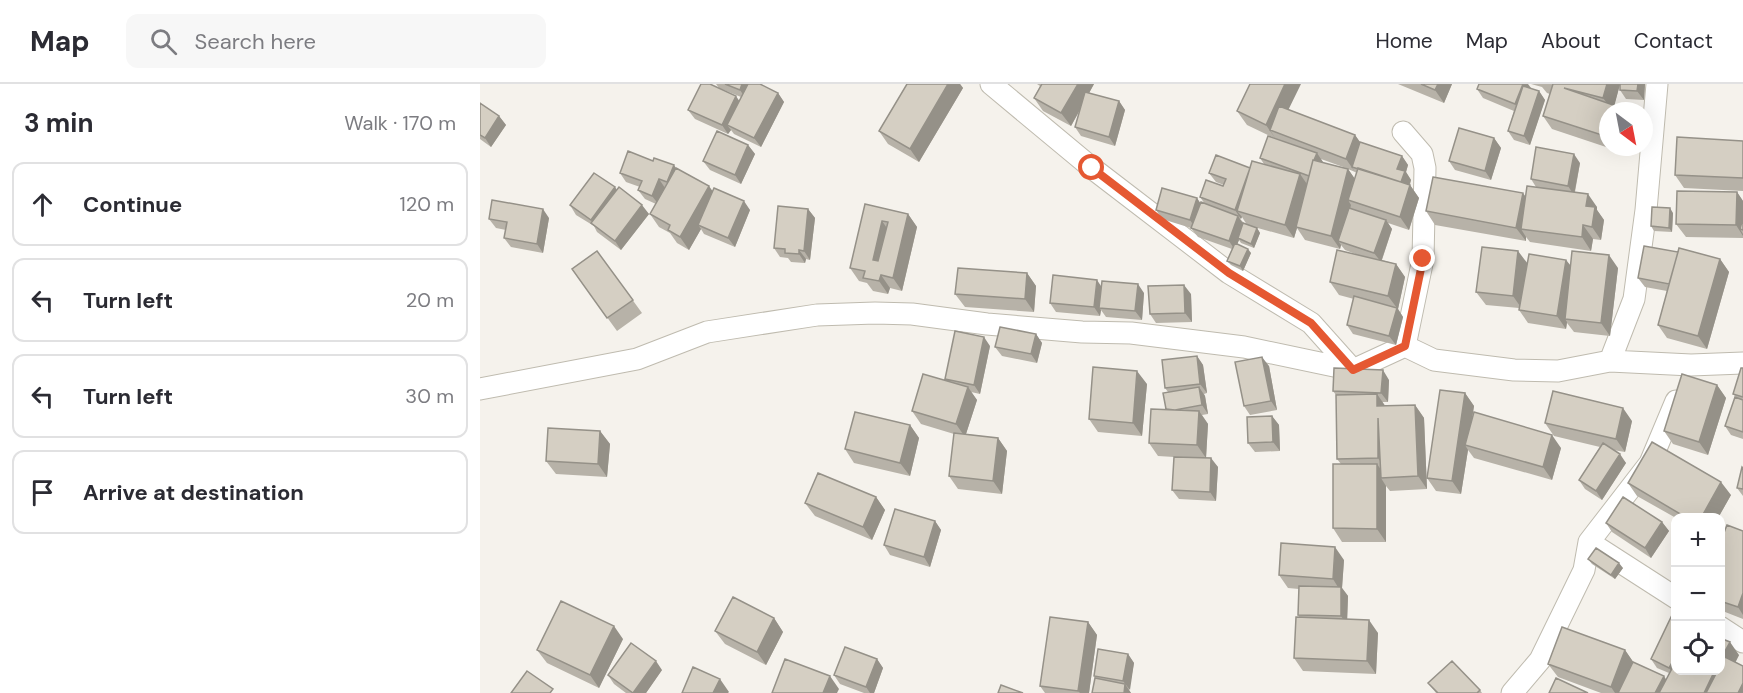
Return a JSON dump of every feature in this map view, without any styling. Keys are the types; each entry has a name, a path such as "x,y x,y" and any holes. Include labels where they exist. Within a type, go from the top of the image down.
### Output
{"street":[{"path":"991,84 1092,168 1229,273 1311,323 1353,370"},
{"path":"1610,361 1634,299 1646,210 1657,84"},
{"path":"1403,132 1422,154 1425,168 1423,259 1405,346"},
{"path":"480,389 638,359 707,332 817,315 912,314 987,324 1082,332 1131,333 1244,347 1353,370 1405,346"},
{"path":"1405,346 1434,360 1514,370 1558,371 1610,361 1743,363"},
{"path":"1512,693 1540,660 1584,570 1589,542 1650,463 1691,364"},
{"path":"1589,542 1671,595"},
{"path":"1725,630 1743,642"}],"building":[{"path":"701,84 710,84 736,96 722,125 688,110"},
{"path":"725,84 742,84 740,90"},
{"path":"748,84 760,84 778,93 754,138 727,125"},
{"path":"907,84 948,84 910,149 879,131"},
{"path":"1042,84 1078,84 1061,113 1034,98"},
{"path":"1250,84 1285,84 1266,125 1237,111"},
{"path":"1421,84 1438,84 1435,90"},
{"path":"1479,84 1523,84 1515,104 1477,89"},
{"path":"1553,84 1607,84 1603,98 1564,88 1605,102 1599,102 1599,134 1543,116"},
{"path":"1620,84 1638,84 1637,91 1620,90"},
{"path":"1523,86 1539,91 1524,136 1508,131"},
{"path":"1085,92 1119,101 1109,137 1075,127"},
{"path":"480,103 499,116 485,138 480,135"},
{"path":"1279,106 1355,135 1346,159 1270,130"},
{"path":"1459,128 1494,138 1485,171 1449,161"},
{"path":"717,131 748,145 735,175 703,161"},
{"path":"1268,136 1317,153 1309,176 1260,158"},
{"path":"1677,137 1743,141 1743,178 1675,175"},
{"path":"1360,142 1402,156 1397,169 1405,171 1401,182 1352,167"},
{"path":"1536,147 1574,154 1568,186 1531,179"},
{"path":"628,151 653,161 654,158 674,165 667,182 659,179 652,196 638,190 642,181 620,173"},
{"path":"1216,155 1250,168 1235,210 1200,197 1206,180 1223,186 1226,179 1209,173"},
{"path":"1313,160 1348,169 1331,236 1296,227"},
{"path":"1252,161 1300,174 1285,225 1237,211"},
{"path":"676,168 709,186 680,237 668,230 670,225 650,214"},
{"path":"1358,168 1410,185 1400,217 1348,200"},
{"path":"594,173 615,187 591,220 570,205"},
{"path":"1433,177 1523,193 1516,228 1426,211"},
{"path":"1527,186 1588,194 1586,206 1595,207 1592,227 1583,225 1582,237 1521,229"},
{"path":"619,187 642,205 615,241 591,223"},
{"path":"714,188 744,201 728,238 698,225"},
{"path":"1162,188 1197,198 1190,220 1156,210"},
{"path":"1677,191 1737,192 1736,225 1676,224"},
{"path":"492,200 543,209 537,244 504,238 507,222 489,219"},
{"path":"1201,202 1238,216 1229,241 1191,228"},
{"path":"865,204 908,214 893,278 881,275 879,281 863,278 865,271 850,268","holes":["882,221 888,222 878,261 873,260"]},
{"path":"778,206 808,209 804,251 799,250 799,254 785,253 785,249 774,248"},
{"path":"1652,207 1670,208 1669,228 1651,226"},
{"path":"1349,208 1386,220 1374,253 1338,241"},
{"path":"1243,223 1257,228 1251,244 1238,238"},
{"path":"1235,243 1248,249 1240,266 1227,261"},
{"path":"1644,246 1678,252 1669,284 1638,278"},
{"path":"1482,247 1518,251 1513,296 1476,292"},
{"path":"1679,248 1720,259 1698,336 1658,325"},
{"path":"1337,250 1396,264 1388,296 1330,282"},
{"path":"597,251 633,300 607,318 572,269"},
{"path":"1572,251 1609,255 1601,323 1565,319"},
{"path":"1529,254 1566,260 1557,316 1519,310"},
{"path":"958,268 1027,273 1025,299 955,294"},
{"path":"1053,275 1097,280 1094,307 1050,303"},
{"path":"1102,281 1138,284 1135,311 1099,308"},
{"path":"1184,285 1185,313 1150,314 1148,286"},
{"path":"1354,296 1397,308 1389,336 1347,325"},
{"path":"1000,327 1036,334 1031,354 995,347"},
{"path":"955,331 984,337 974,385 945,379"},
{"path":"1197,356 1200,384 1165,388 1162,360"},
{"path":"1262,357 1271,401 1244,406 1235,362"},
{"path":"1093,367 1137,371 1133,423 1089,419"},
{"path":"1334,368 1383,370 1381,393 1333,391"},
{"path":"1741,368 1743,368 1743,397 1733,394"},
{"path":"923,374 968,387 956,424 912,411"},
{"path":"1682,374 1717,385 1699,442 1664,431"},
{"path":"1199,387 1202,405 1175,410 1166,409 1163,393"},
{"path":"1440,390 1465,393 1452,481 1427,478"},
{"path":"1553,391 1623,408 1616,439 1545,423"},
{"path":"1377,394 1377,406 1415,405 1418,476 1381,478 1378,418 1378,458 1337,459 1336,395"},
{"path":"1735,397 1743,400 1743,432 1725,426"},
{"path":"1151,409 1199,411 1197,445 1149,443"},
{"path":"855,412 910,425 900,463 845,449"},
{"path":"1474,412 1552,435 1543,467 1465,445"},
{"path":"1272,416 1273,442 1248,443 1247,417"},
{"path":"548,428 600,431 598,464 546,461"},
{"path":"954,433 998,438 993,481 949,476"},
{"path":"1652,442 1721,482 1704,513 1679,513 1628,483"},
{"path":"1603,443 1620,454 1596,491 1579,480"},
{"path":"1174,457 1211,458 1210,492 1172,490"},
{"path":"1333,464 1377,464 1377,529 1333,528"},
{"path":"1743,468 1743,489 1737,488"},
{"path":"818,473 876,497 863,527 805,503"},
{"path":"1623,497 1662,522 1645,548 1606,523"},
{"path":"895,509 935,521 924,557 884,545"},
{"path":"1727,525 1743,531 1743,593 1738,607 1725,603 1725,530"},
{"path":"1281,543 1335,547 1333,579 1279,575"},
{"path":"1596,548 1619,563 1611,575 1588,559"},
{"path":"1299,586 1341,587 1341,616 1298,615"},
{"path":"733,597 774,618 757,652 715,631"},
{"path":"561,601 614,626 590,675 537,650"},
{"path":"1050,617 1088,622 1078,691 1040,686"},
{"path":"1296,617 1369,620 1367,661 1294,658"},
{"path":"1671,617 1671,664 1669,668 1651,659"},
{"path":"1562,627 1625,650 1611,687 1548,664"},
{"path":"1725,640 1730,642 1725,651"},
{"path":"631,643 656,661 633,693 608,675"},
{"path":"845,647 877,659 866,687 834,675"},
{"path":"1098,649 1128,654 1123,681 1094,676"},
{"path":"1725,657 1743,666 1743,683 1738,693 1706,693 1715,675 1725,675"},
{"path":"785,659 830,676 823,693 772,693"},
{"path":"1452,661 1480,690 1477,693 1438,693 1428,683"},
{"path":"1633,662 1664,676 1655,693 1618,693"},
{"path":"693,667 720,679 713,693 682,693"},
{"path":"1671,670 1671,675 1713,675 1704,693 1659,693"},
{"path":"527,671 553,689 550,693 511,693"},
{"path":"1095,678 1125,684 1124,693 1092,693"},
{"path":"1556,678 1588,693 1549,693"},
{"path":"1001,685 1023,693 998,693"}],"route":[{"path":"1092,168 1229,273 1311,323 1353,370 1405,346 1423,259"}]}
